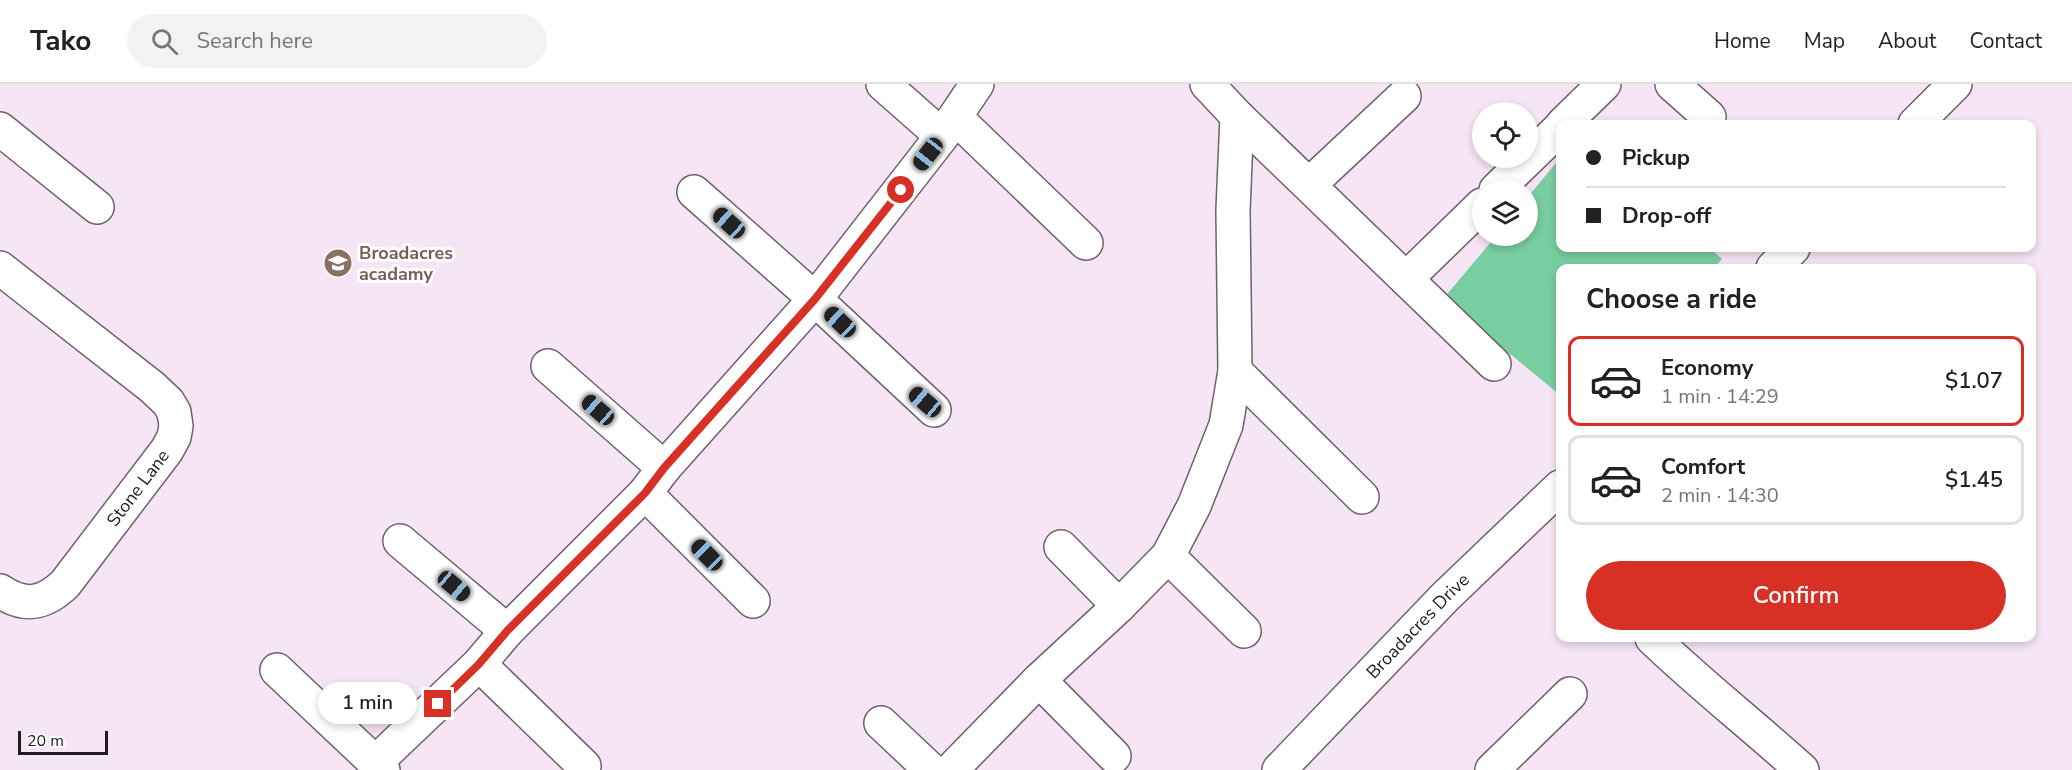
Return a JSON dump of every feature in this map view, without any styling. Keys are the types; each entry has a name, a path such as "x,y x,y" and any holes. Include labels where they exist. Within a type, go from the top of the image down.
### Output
{"street":[{"path":"884,84 949,127 1086,243"},
{"path":"277,670 380,766 479,664 507,631 655,480 815,299 949,127 977,84"},
{"path":"1208,84 1237,116 1494,364"},
{"path":"1567,120 1604,84"},
{"path":"1672,84 1709,117"},
{"path":"1919,120 1955,84"},
{"path":"1310,184 1404,96"},
{"path":"951,770 1039,680 1119,606 1168,556 1194,506 1226,425 1235,371 1233,210 1237,116"},
{"path":"0,129 97,207"},
{"path":"1506,180 1556,132"},
{"path":"694,192 815,299 934,410"},
{"path":"1406,279 1472,215"},
{"path":"1777,264 1789,252"},
{"name":"Stone Lane","path":"0,591 24,602 45,599 57,592 167,450 177,426 174,412 152,387 3,278"},
{"path":"548,366 655,480 753,601"},
{"path":"1235,371 1362,497"},
{"name":"Broadacres Drive","path":"1279,770 1445,597 1556,492"},
{"path":"400,541 507,631"},
{"path":"1061,547 1119,606"},
{"path":"1168,556 1244,631"},
{"path":"1656,642 1698,682 1752,725 1802,770"},
{"path":"479,664 584,766"},
{"path":"1039,680 1114,756"},
{"path":"1492,770 1570,694"},
{"path":"881,723 931,770"}],"green space":[{"path":"1556,163 1556,252 1714,252 1722,259 1718,264 1556,264 1556,392 1443,299 1488,246 1538,246 1538,185"}],"place":[{"name":"Broadacres acadamy","path":"338,263"}],"route":[{"path":"438,704 479,664 507,631 645,493 664,468 815,299 901,190"}]}
